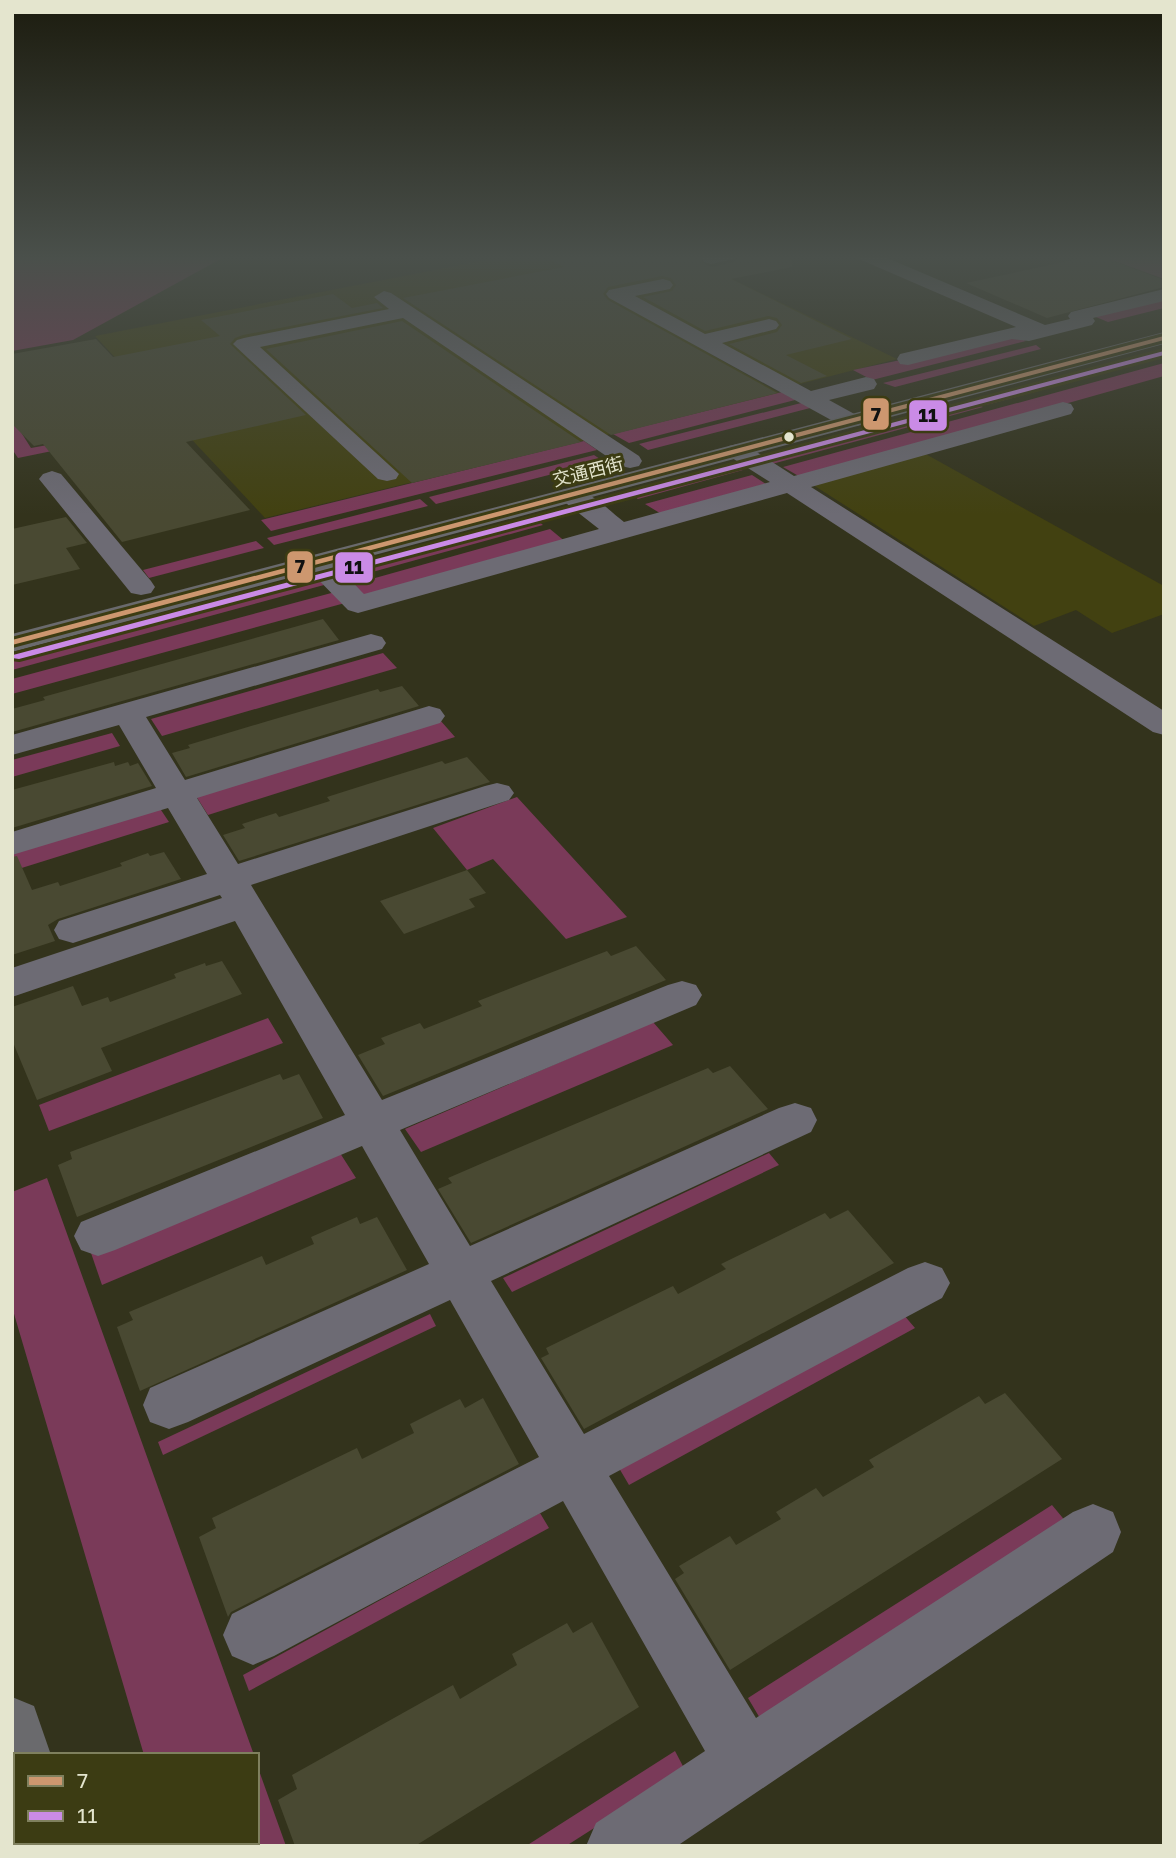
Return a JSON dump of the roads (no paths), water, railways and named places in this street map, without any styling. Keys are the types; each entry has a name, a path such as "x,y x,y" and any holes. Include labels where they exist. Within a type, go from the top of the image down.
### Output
{"main road":[{"name":"交通西街","path":"12,643 738,451 877,390 1095,342"},
{"name":"交通西街","path":"12,620 830,410 1147,342"},
{"path":"12,1728 18,1753"}],"lane":[{"path":"256,342 244,344 387,474"},
{"path":"450,342 630,461"},
{"path":"704,342 830,410"},
{"path":"908,359 977,342"},
{"path":"1068,342 1078,346"},
{"path":"842,372 877,390"},
{"path":"316,563 358,604 1063,409"},
{"path":"738,451 1164,725"},
{"path":"52,479 141,587"},
{"path":"570,495 618,531"},
{"path":"12,745 371,643"},
{"path":"127,712 237,892 746,1761"},
{"path":"12,844 429,716"},
{"path":"12,983 237,892 497,793"},
{"path":"73,930 237,892"},
{"path":"98,1236 682,995"},
{"path":"169,1405 795,1120"},
{"path":"253,1636 925,1283"},
{"path":"619,1846 1093,1532"}]}
